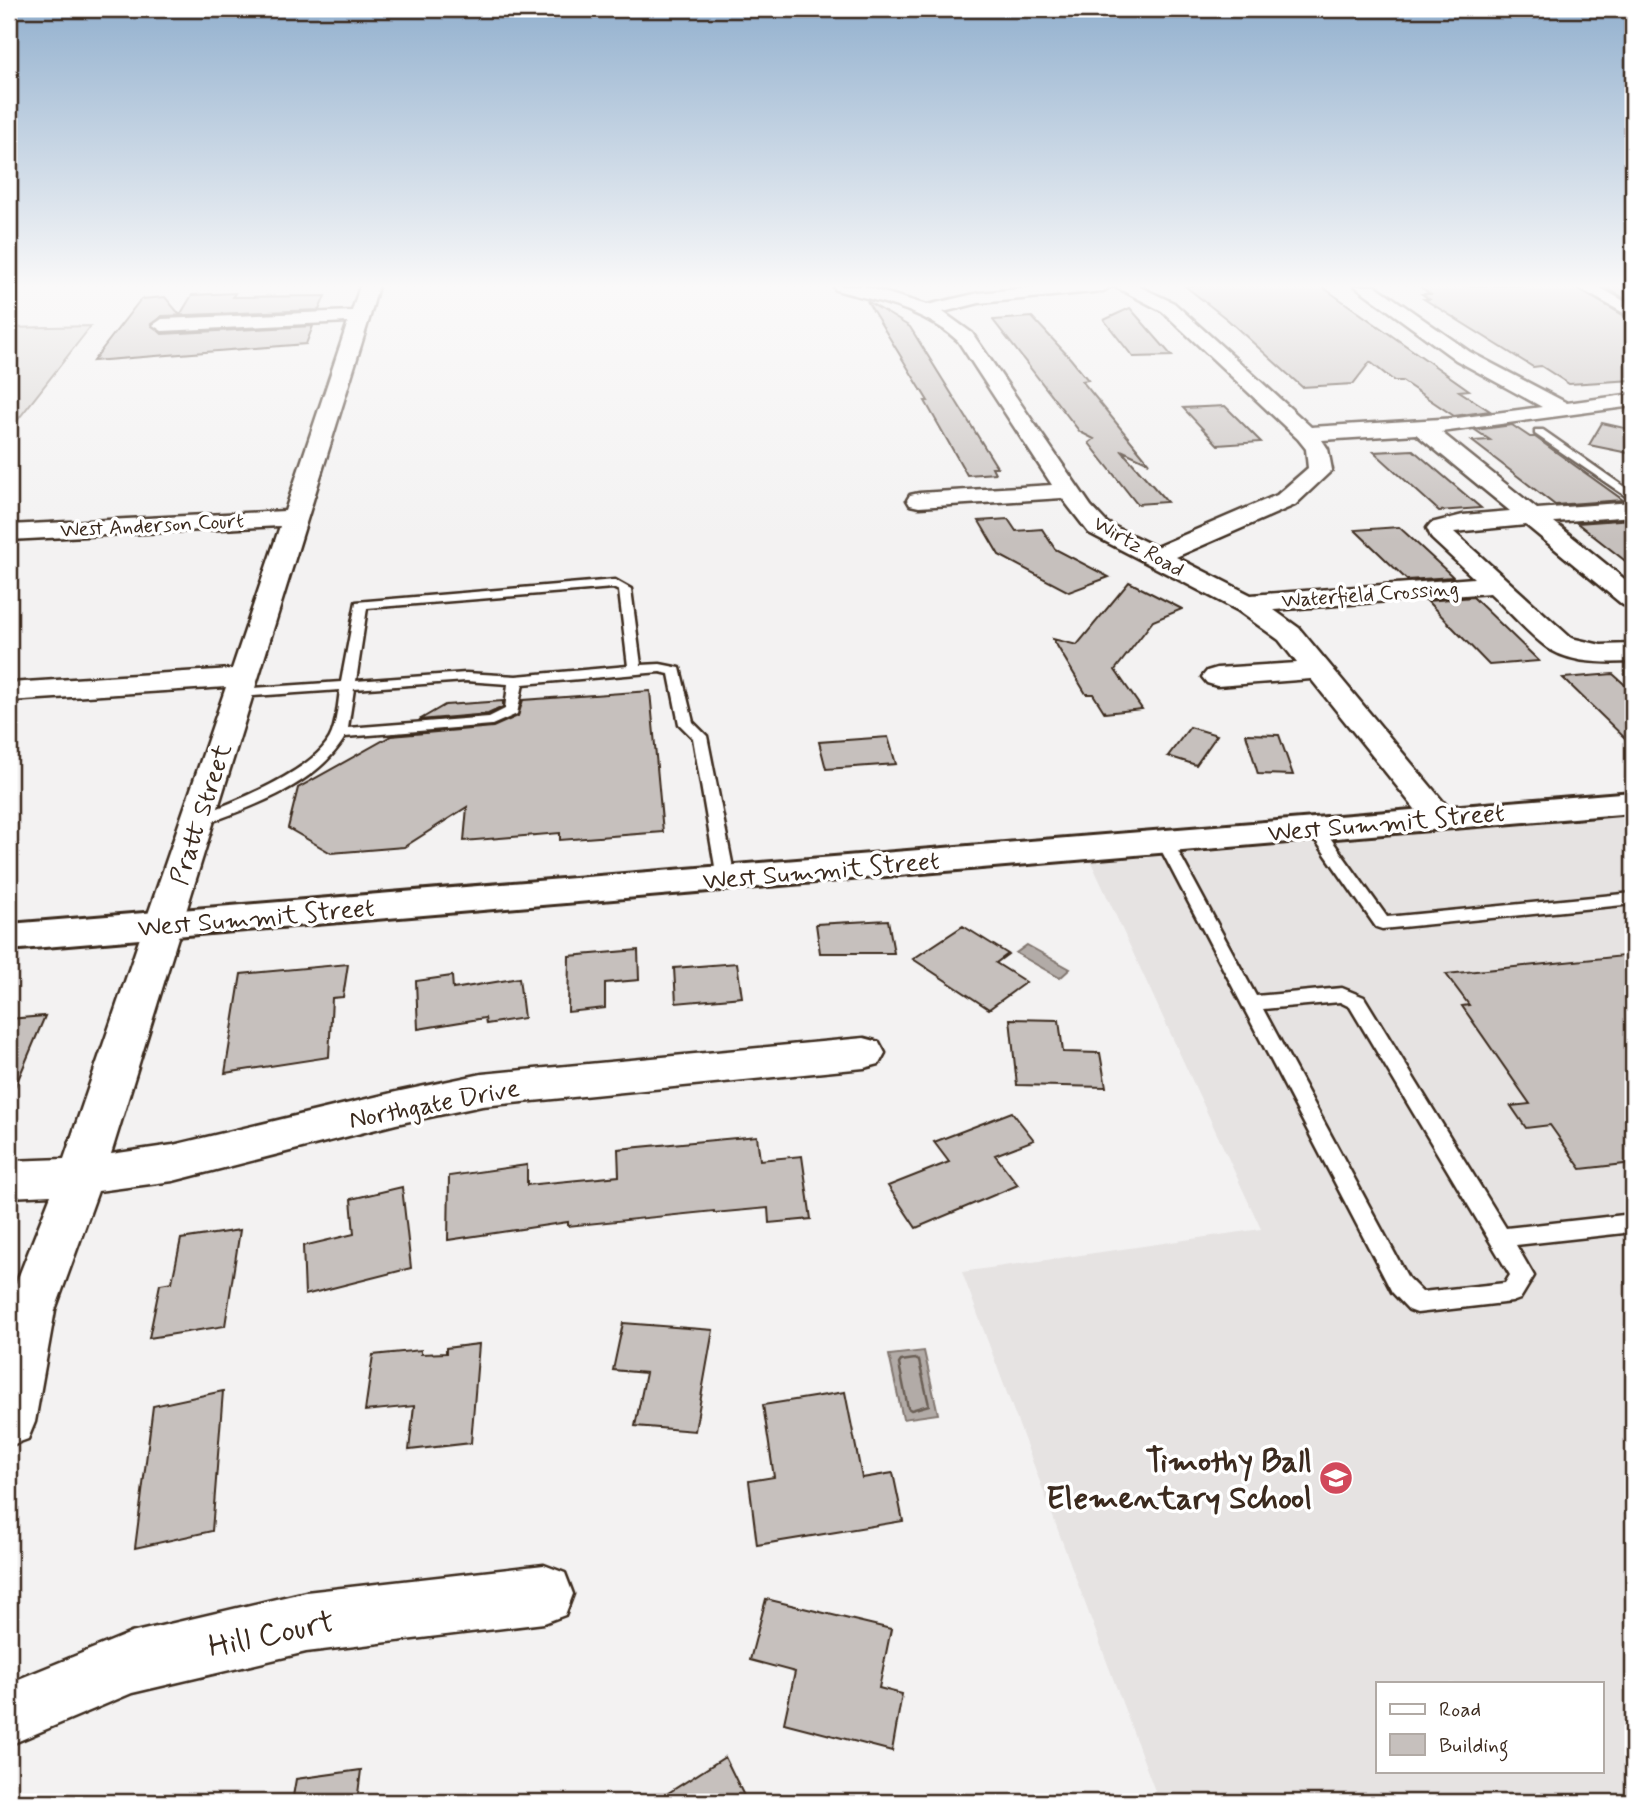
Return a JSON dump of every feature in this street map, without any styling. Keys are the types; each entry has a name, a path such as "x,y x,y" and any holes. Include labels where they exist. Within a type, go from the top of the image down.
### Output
{"street":[{"name":"Pratt Street","path":"9,1422 30,1310 80,1175 165,925 343,371"},
{"name":"Wirtz Road","path":"987,371 1067,491 1098,528 1247,604 1289,634 1439,817"},
{"path":"1155,557 1286,500 1320,470 1317,449 1306,435 1236,371"},
{"path":"1490,371 1564,410"},
{"path":"1306,435 1421,427 1633,400"},
{"path":"1421,427 1633,599"},
{"path":"919,500 1067,491"},
{"path":"1633,509 1464,522 1440,528 1441,534 1494,585 1561,644 1580,651 1601,654 1633,654"},
{"name":"West Anderson Court","path":"9,532 296,518"},
{"name":"Waterfield Crossing","path":"1247,604 1494,585"},
{"path":"1217,677 1318,670"},
{"path":"9,692 242,685"},
{"name":"West Summit Street","path":"9,937 1633,802"},
{"name":"Northgate Drive","path":"9,1178 80,1175 173,1163 396,1108 482,1090 864,1053"},
{"name":"Hill Court","path":"9,1714 131,1663 306,1622 544,1594"}],"lane":[{"path":"1539,432 1633,498"},
{"path":"196,822 242,806 322,760 335,745 340,733 361,605 615,584 625,589 635,670"},
{"path":"242,685 348,685 466,677 516,680 669,669 677,674 686,723 700,736 726,878"},
{"path":"340,733 492,721 512,711 516,680"},
{"path":"1315,828 1382,923 1633,899"},
{"path":"1166,842 1251,1003 1400,1285 1417,1303 1511,1292 1523,1276 1357,1002 1342,995 1251,1003"},
{"path":"1500,1238 1633,1223"}],"shaded area":[{"path":"9,371 56,371 9,431"},
{"name":"Timothy Ball Elementary School","path":"1633,816 1633,1802 1159,1802 962,1272 1261,1229 1091,862"}],"water":[{"path":"1027,945 1070,969 1060,978 1016,953"},
{"path":"924,1351 938,1414 903,1419 889,1355"}],"building":[{"path":"909,371 937,371 997,467 992,467 995,473 967,475 925,401 928,401"},
{"path":"1032,371 1080,371 1088,380 1082,381 1149,463 1121,450 1167,502 1137,504 1089,443 1094,439 1080,432"},
{"path":"1284,371 1363,371 1353,384 1302,387"},
{"path":"1381,371 1441,371 1469,390 1459,391 1490,411 1454,416 1402,381 1394,381"},
{"path":"1548,371 1633,371 1633,380 1569,384"},
{"path":"1225,406 1261,442 1218,445 1183,408"},
{"path":"1602,423 1633,430 1633,454 1589,445"},
{"path":"1512,425 1530,437 1535,437 1623,500 1555,505 1472,441 1490,440 1475,430"},
{"path":"1413,450 1481,508 1439,511 1374,452"},
{"path":"1008,519 1016,531 1042,529 1055,549 1109,577 1069,592 999,555 979,521"},
{"path":"1633,519 1633,567 1577,523"},
{"path":"1399,527 1453,577 1407,580 1355,530"},
{"path":"1129,582 1182,609 1153,621 1115,670 1142,709 1105,713 1093,694 1086,694 1053,639 1077,645"},
{"path":"1473,597 1539,661 1489,665 1427,601"},
{"path":"1613,674 1633,692 1633,746 1563,678"},
{"path":"650,691 663,832 560,840 560,833 464,841 467,807 404,847 331,853 288,828 298,788 391,736 493,727 518,716 523,700"},
{"path":"503,701 503,707 488,714 419,720 445,705"},
{"path":"1190,727 1217,735 1196,765 1168,756"},
{"path":"1246,734 1279,735 1293,775 1258,774"},
{"path":"888,737 896,764 826,769 819,742"},
{"path":"888,920 894,953 820,953 816,924"},
{"path":"963,926 1008,954 996,963 1026,982 989,1009 913,959"},
{"path":"638,950 639,980 605,983 605,1008 568,1012 569,956"},
{"path":"1633,955 1633,1163 1581,1169 1550,1125 1526,1128 1511,1106 1530,1104 1462,1006 1469,1005 1446,974"},
{"path":"737,963 742,997 676,1003 674,968"},
{"path":"348,964 343,997 332,998 329,1057 225,1073 241,974"},
{"path":"452,976 453,989 519,978 524,1018 486,1024 485,1018 418,1029 416,981"},
{"path":"45,1016 9,1101 9,1019"},
{"path":"1010,1019 1059,1020 1063,1052 1100,1053 1106,1087 1017,1085"},
{"path":"1012,1112 1034,1140 995,1155 1018,1185 916,1228 888,1186 949,1162 934,1142"},
{"path":"757,1136 760,1160 802,1156 811,1219 769,1223 768,1208 714,1211 568,1226 568,1222 448,1240 449,1176 527,1165 527,1185 619,1176 618,1149"},
{"path":"402,1187 411,1268 305,1295 303,1246 354,1234 351,1199"},
{"path":"240,1230 225,1326 149,1338 160,1284 172,1282 181,1239"},
{"path":"623,1323 713,1330 695,1431 635,1426 646,1373 613,1370"},
{"path":"479,1344 471,1443 409,1450 414,1406 365,1411 373,1355 421,1350 421,1354 446,1353 446,1348"},
{"path":"223,1391 212,1531 135,1548 153,1406"},
{"path":"845,1392 862,1478 893,1473 903,1521 757,1545 749,1481 774,1477 763,1405"},
{"path":"766,1599 891,1629 879,1688 902,1694 892,1751 784,1723 795,1672 750,1660"},
{"path":"725,1757 747,1802 654,1802"},
{"path":"361,1770 357,1802 292,1802 296,1779"}],"place":[{"name":"Timothy Ball Elementary School","path":"1336,1478"}]}
